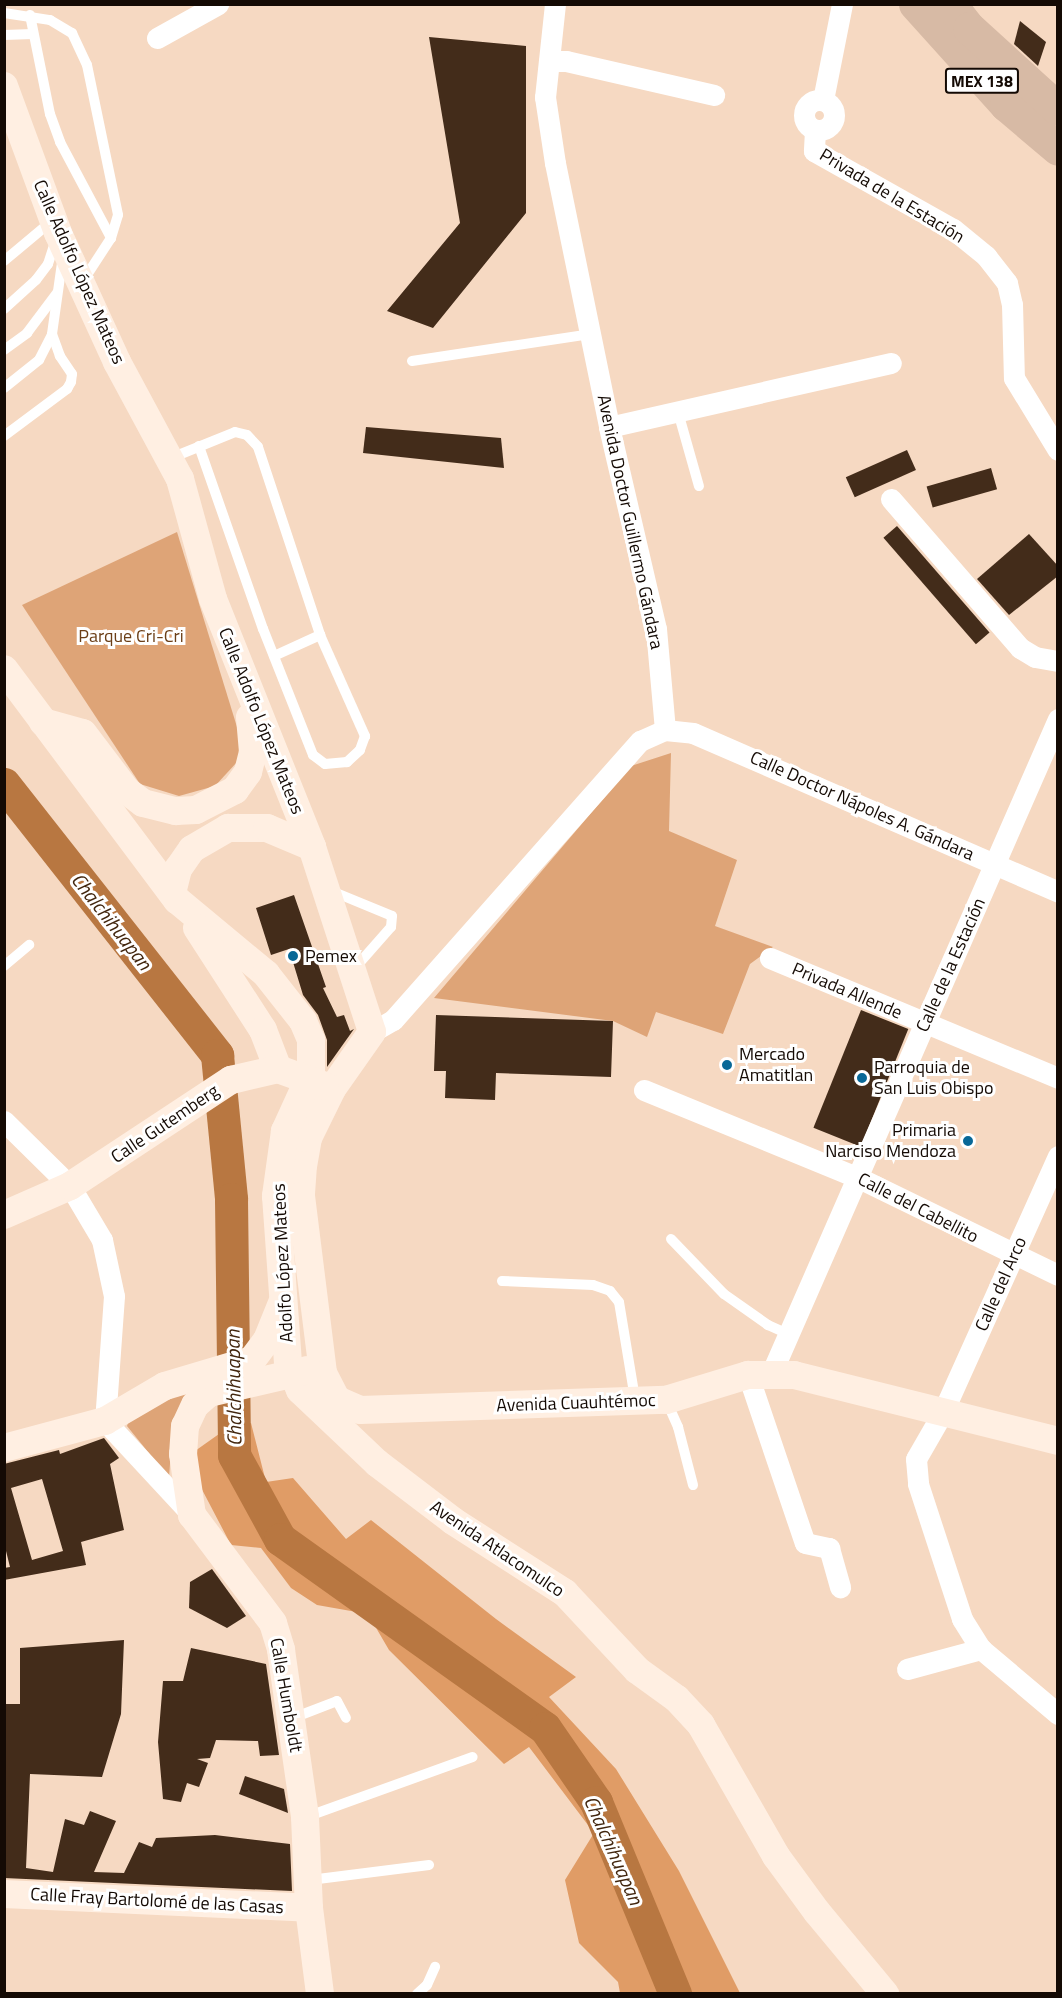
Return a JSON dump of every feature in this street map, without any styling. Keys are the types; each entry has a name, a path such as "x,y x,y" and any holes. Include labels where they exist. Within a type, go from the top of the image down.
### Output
{"main road":[{"name":"MEX 138","path":"915,4 1006,105 1058,149"},
{"name":"MEX 138","path":"950,4 969,28 1058,109"},
{"name":"Calle Adolfo López Mateos","path":"4,86 56,226 72,285 171,458 213,599 312,848 372,1032"},
{"path":"4,669 174,896 263,1030 277,1070 328,1087"},
{"path":"43,722 83,733 127,791 142,802 176,811 196,810 235,790 248,772 253,752 247,685"},
{"path":"142,802 142,854"},
{"path":"174,896 178,868 192,849 228,828 267,828 312,848"},
{"name":"Adolfo López Mateos","path":"174,896 266,974 303,1021 311,1040 311,1074 285,1131 279,1161 276,1196 286,1296 283,1374"},
{"path":"4,1448 105,1421 165,1386 207,1383 322,1368 301,1196 308,1138 328,1087 372,1032"},
{"name":"Calle Gutemberg","path":"4,1215 70,1186 193,1108 231,1080 277,1070"},
{"path":"192,1515 183,1454 185,1426 207,1383 252,1360 267,1340 286,1296"},
{"name":"Avenida Cuauhtémoc","path":"322,1368 327,1387 338,1400 360,1410 666,1400 760,1375 794,1375 1058,1440"},
{"name":"Avenida Atlacomulco","path":"283,1374 377,1463 453,1521 565,1593 637,1670 677,1699 701,1725 776,1856 817,1912 885,1994"},
{"name":"Calle Humboldt","path":"192,1515 273,1623 281,1650 289,1719 305,1817 309,1908 320,1994"},
{"name":"Calle Fray Bartolomé de las Casas","path":"4,1894 309,1908"}],"street":[{"path":"157,38 218,4"},
{"name":"Avenida Doctor Guillermo Gándara","path":"555,4 545,97 555,163 609,428 656,629 665,730"},
{"name":"Privada de la Estación","path":"842,4 823,100 806,106 803,116 815,130 814,151 952,229 986,256 1006,283 1012,304 1014,378 1058,450"},
{"path":"549,61 566,61 714,95"},
{"path":"609,428 891,363"},
{"path":"891,499 1020,648 1035,657 1058,660"},
{"name":"Calle de la Estación","path":"760,1375 788,1334 859,1178 1058,719"},
{"path":"372,1032 393,1020 640,741 665,730"},
{"name":"Calle Doctor Nápoles A. Gándara","path":"665,730 693,733 1058,892"},
{"name":"Privada Allende","path":"770,958 1058,1078"},
{"name":"Calle del Cabellito","path":"644,1090 859,1178 1014,1256 1058,1275"},
{"path":"4,1121 70,1186 102,1240 111,1271 114,1296 105,1421"},
{"name":"Calle del Arco","path":"1058,1156 943,1412 916,1459 918,1484 962,1619 981,1649 1058,1714"},
{"path":"760,1375 805,1543 829,1548 840,1587"},
{"name":"Calle Humboldt","path":"105,1421 192,1515"},
{"path":"907,1669 981,1649"}],"lane":[{"path":"4,13 30,15 50,20 72,33 87,65 118,214 111,238 72,285 27,333 4,350"},
{"path":"30,15 50,114 60,142 111,238"},
{"path":"4,35 33,33"},
{"path":"4,261 56,226"},
{"path":"4,309 36,280 48,264 56,226"},
{"path":"4,388 39,360 72,285"},
{"path":"4,436 67,389 72,374 60,357 52,334"},
{"path":"412,362 590,334"},
{"path":"678,412 699,486"},
{"path":"171,458 199,446 235,432 247,435 258,447 320,635 365,736 360,750 347,762 325,764 313,754 274,656 199,446"},
{"path":"274,656 320,635"},
{"path":"326,889 392,916 391,927 353,970"},
{"path":"4,966 29,945"},
{"path":"671,1239 724,1294 768,1325 788,1334"},
{"path":"502,1281 593,1286 610,1291 620,1302 636,1401"},
{"path":"666,1400 678,1427 693,1485"},
{"path":"289,1719 337,1701 346,1718"},
{"path":"305,1817 473,1757"},
{"path":"308,1880 429,1865"},
{"path":"417,1994 428,1985 435,1967"}],"green space":[{"name":"Parque Cri-Cri","path":"177,532 241,740 238,761 215,786 179,796 140,784 22,605"},
{"path":"671,753 669,831 737,860 715,926 773,947 750,964 723,1034 656,1012 647,1037 613,1021 434,998 631,766"},
{"path":"189,1389 173,1421 169,1478 127,1426 130,1417"}],"shaded area":[{"path":"251,1423 266,1482 293,1478 346,1539 371,1520 496,1619 576,1677 549,1697 616,1769 679,1871 740,1993 620,1993 618,1982 579,1943 565,1880 594,1833 529,1747 504,1764 389,1650 368,1614 317,1605 291,1588 261,1548 231,1545 197,1480 195,1451 226,1429"}],"building":[{"path":"1020,21 1046,42 1038,66 1014,44"},
{"path":"429,37 526,46 526,213 433,328 387,311 460,223"},
{"path":"366,427 501,438 504,468 363,453"},
{"path":"907,450 916,470 855,497 846,477"},
{"path":"991,468 997,489 933,508 927,486"},
{"path":"897,526 990,632 976,644 883,538"},
{"path":"1029,534 1058,566 1058,576 1009,615 977,579"},
{"path":"294,895 326,987 323,988 337,1017 344,1015 350,1031 354,1029 327,1067 327,1040 318,1015 303,995 289,949 271,955 256,908"},
{"name":"Parroquia de San Luis Obispo","path":"861,1010 908,1029 861,1147 813,1128"},
{"path":"436,1015 613,1021 611,1077 496,1073 495,1100 445,1098 446,1071 434,1071"},
{"path":"104,1438 119,1458 110,1464 124,1530 81,1542 86,1565 4,1580 4,1568 10,1567 4,1543 4,1464 59,1450 60,1454","holes":["42,1479 63,1551 32,1560 11,1488"]},
{"path":"212,1569 246,1616 227,1628 189,1608 190,1582"},
{"path":"124,1640 121,1714 102,1777 30,1774 26,1868 53,1872 65,1819 84,1825 90,1811 116,1821 94,1872 124,1873 139,1842 152,1847 156,1838 215,1835 290,1844 292,1891 4,1878 4,1704 20,1704 20,1648"},
{"path":"191,1648 266,1664 279,1755 260,1756 258,1741 216,1740 210,1758 197,1759 208,1763 199,1787 187,1783 181,1802 163,1799 158,1742 163,1681 183,1681"},
{"path":"245,1776 284,1789 288,1813 239,1794"}],"waterway":[{"name":"Chalchihuapan","path":"4,784 217,1055 231,1199 234,1455 280,1539 545,1728 596,1802 675,1994"}],"place":[{"name":"Pemex","path":"293,956"},
{"name":"Mercado Amatitlan","path":"727,1065"},
{"name":"Parroquia de San Luis Obispo","path":"862,1078"},
{"name":"Primaria Narciso Mendoza","path":"968,1141"}]}
